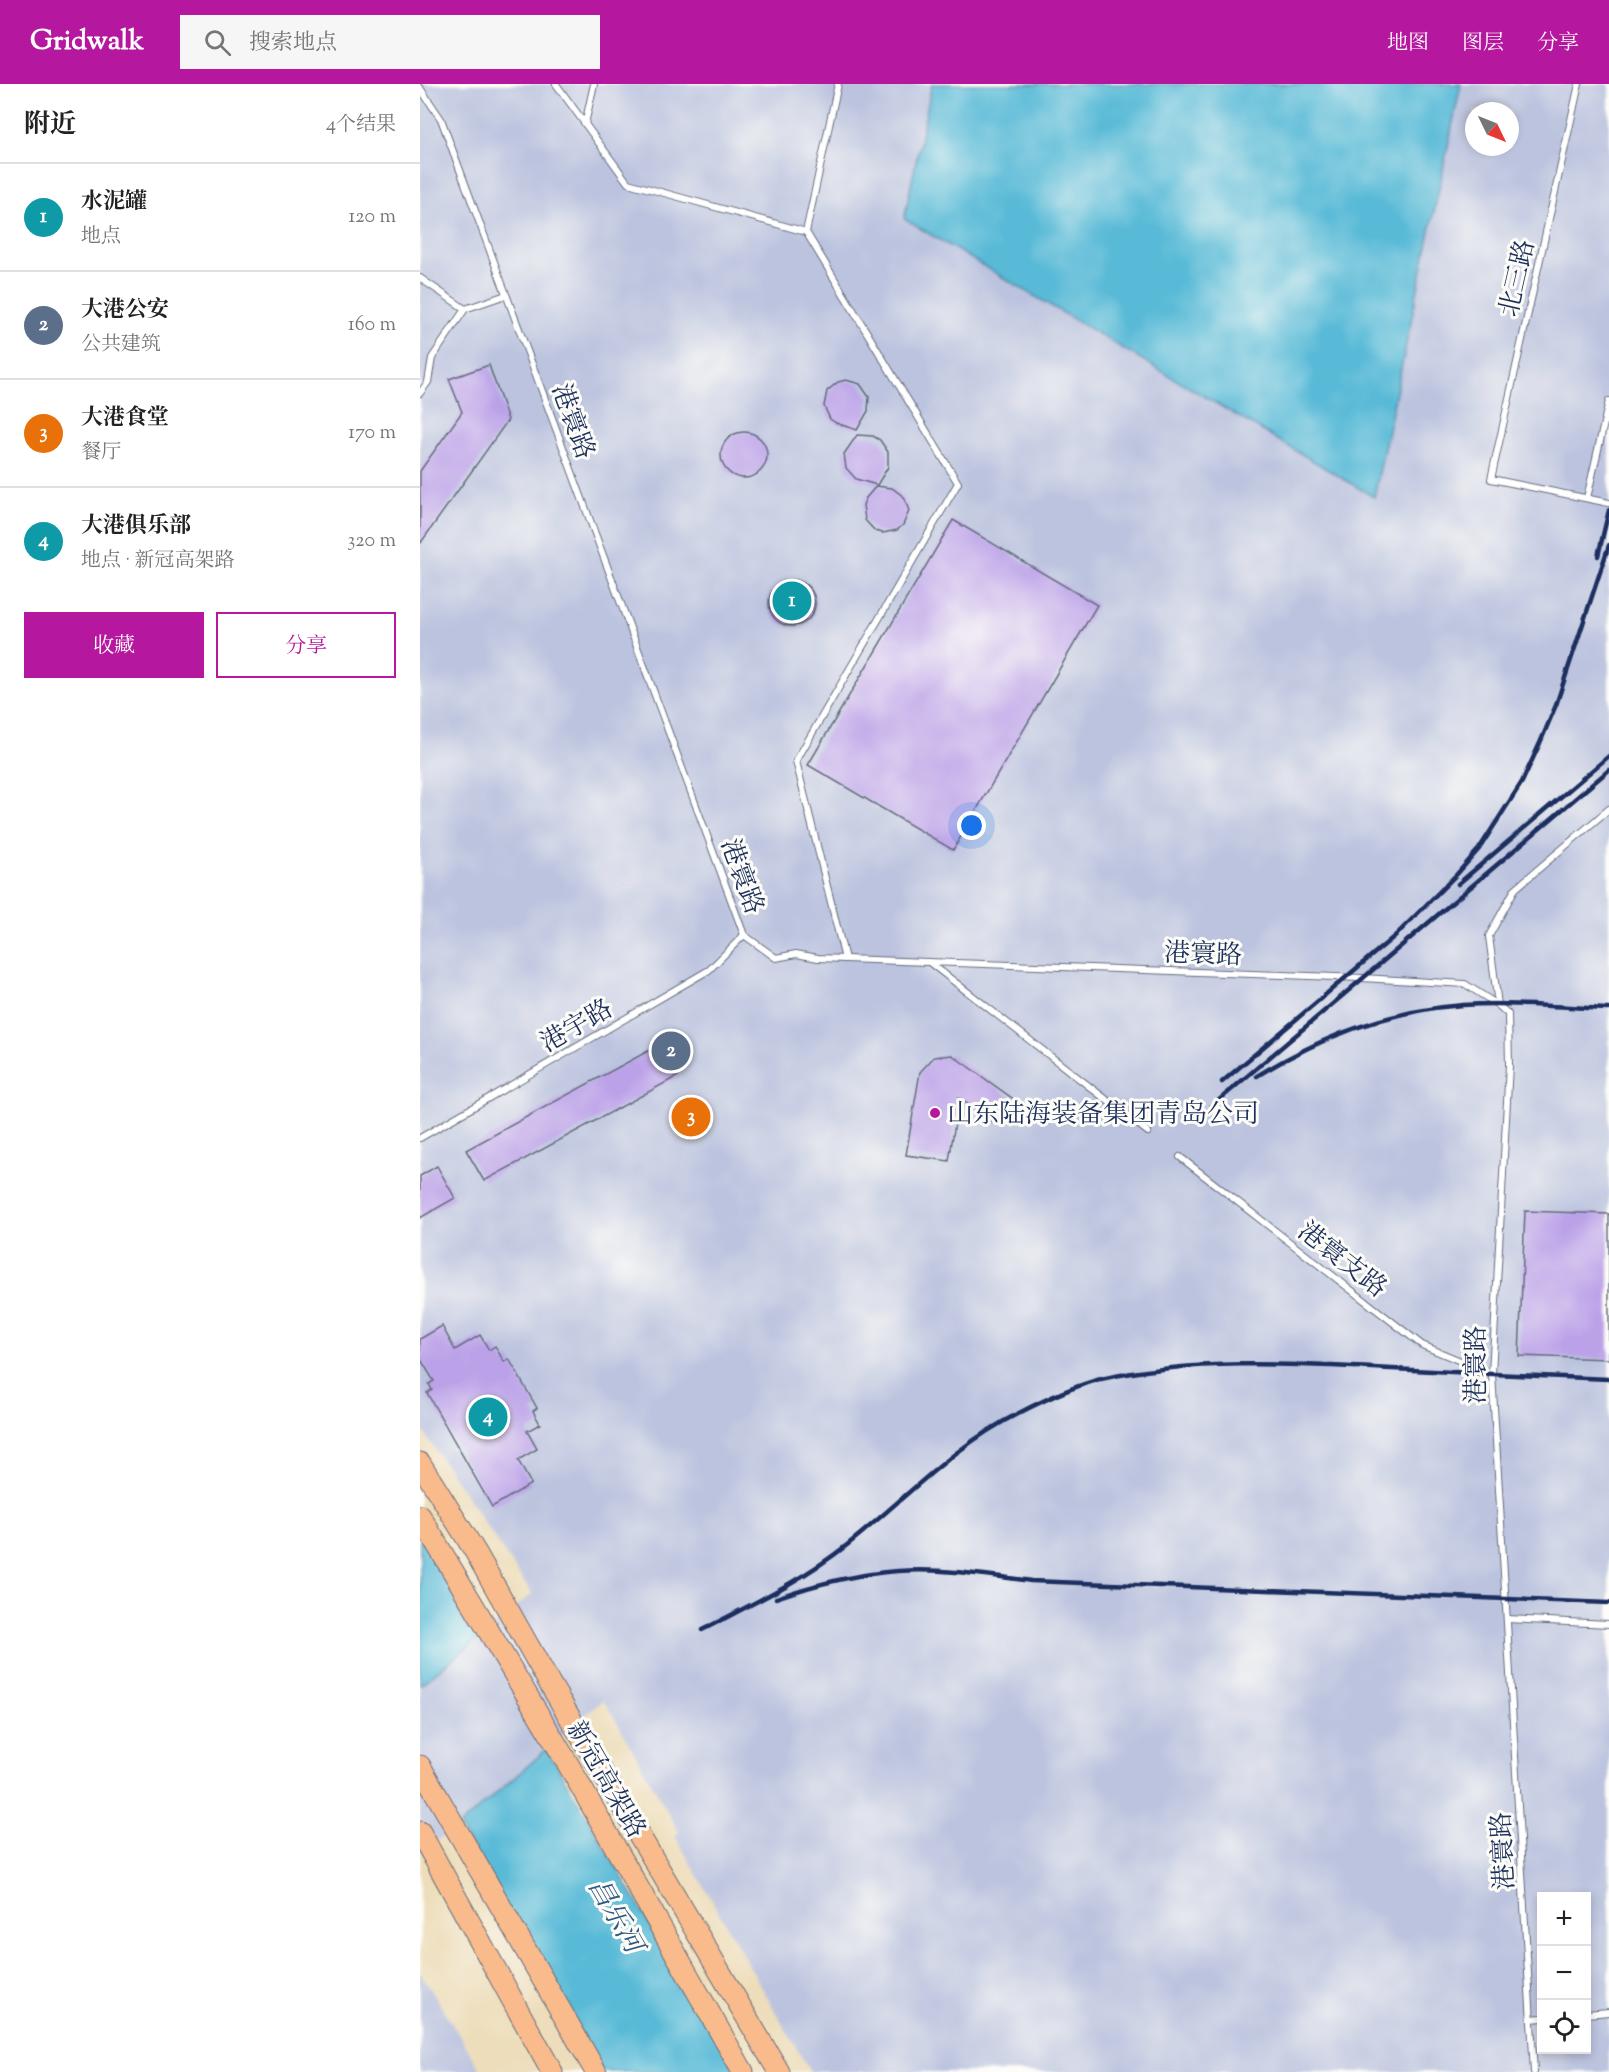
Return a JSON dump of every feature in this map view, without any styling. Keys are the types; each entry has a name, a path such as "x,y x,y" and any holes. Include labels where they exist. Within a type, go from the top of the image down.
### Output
{"highway":[{"path":"420,1463 476,1553 550,1684 779,2072"},
{"name":"新冠高架路","path":"420,1516 574,1774 743,2072"},
{"path":"420,1766 596,2072"},
{"path":"420,1832 552,2072"}],"lane":[{"path":"556,84 628,183 806,232"},
{"path":"585,124 594,84"},
{"path":"838,84 806,232 958,483 796,761 845,959"},
{"name":"北三路","path":"1579,84 1491,480 1587,498"},
{"name":"港寰路","path":"420,88 441,119 744,935 776,958 796,954 818,958 1362,978 1465,984 1508,1014 1509,1065 1492,1374 1534,2072"},
{"path":"420,278 465,309"},
{"path":"420,393 428,382 432,358 465,309 506,295"},
{"path":"1609,401 1587,498 1609,503"},
{"path":"1498,1005 1489,936 1515,890 1609,809"},
{"name":"港宇路","path":"420,1138 709,970 744,935"},
{"path":"929,962 1148,1132"},
{"name":"港寰支路","path":"1180,1157 1422,1345 1492,1374"},
{"path":"1507,1619 1609,1623"},
{"path":"1591,2014 1609,2012"},
{"path":"1532,2019 1537,2018"}],"shaded area":[{"path":"420,84 932,84 904,219 1374,496 1461,84 1609,84 1609,2072 810,2072 675,1836 679,1832 603,1700 459,1826 420,1851 420,1685 532,1594 420,1427"},
{"path":"420,1972 482,2072 420,2072"}],"water":[{"path":"932,84 1461,84 1374,497 904,219"},
{"path":"420,1529 480,1637 420,1685"},
{"name":"昌乐河","path":"547,1749 737,2072 602,2072 459,1826"}],"building":[{"path":"489,365 508,420 420,544 420,471 462,412 449,379"},
{"path":"846,380 860,384 869,397 868,411 857,430 830,419 824,406 827,391 838,382"},
{"path":"744,432 760,439 767,455 760,471 744,478 728,471 721,455 728,439"},
{"path":"857,435 873,436 880,440 888,452 888,467 877,485 856,479 846,468 844,454"},
{"path":"876,486 892,488 904,497 909,511 903,525 897,530 883,533 875,531 865,520 863,505"},
{"path":"953,520 1097,605 953,850 808,765"},
{"path":"792,580 808,587 815,603 808,619 792,626 776,619 769,603 776,587"},
{"path":"661,1044 678,1076 484,1181 466,1150"},
{"name":"山东陆海装备集团青岛公司","path":"952,1055 1016,1101 996,1124 959,1098 949,1161 906,1155 920,1072 934,1057"},
{"path":"437,1166 455,1198 420,1218 420,1176"},
{"path":"1525,1211 1609,1214 1609,1359 1519,1356"},
{"path":"442,1326 455,1350 480,1335 489,1350 495,1346 504,1362 509,1359 537,1408 533,1411 540,1424 527,1431 537,1449 518,1460 531,1484 492,1507 427,1393 432,1390 429,1384 434,1381 420,1358 420,1339"}],"railway":[{"path":"1598,556 1609,510"},
{"path":"1222,1082 1396,935 1479,849 1522,782 1540,743 1556,705 1609,545"},
{"path":"1458,884 1609,756"},
{"path":"1212,1106 1609,770"},
{"path":"1257,1076 1330,1038 1408,1013 1481,1004 1609,1009"},
{"path":"702,1630 777,1591 830,1558 951,1457 995,1426 1049,1398 1101,1379 1173,1368 1246,1364 1609,1379"},
{"path":"776,1598 851,1577 882,1572 931,1570 1031,1581 1609,1603"}],"place":[{"name":"水泥罐","path":"792,601"},
{"name":"大港公安","path":"671,1051"},
{"name":"山东陆海装备集团青岛公司","path":"935,1113"},
{"name":"大港食堂","path":"691,1117"},
{"name":"大港俱乐部","path":"488,1417"}]}
